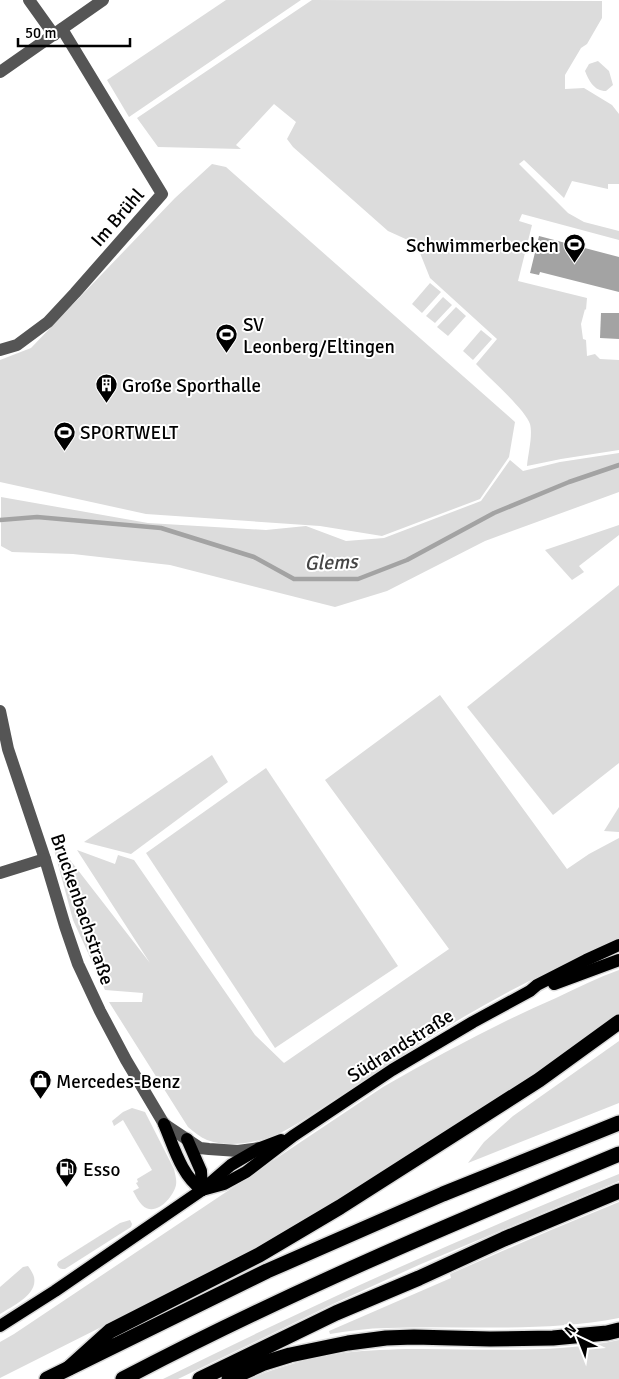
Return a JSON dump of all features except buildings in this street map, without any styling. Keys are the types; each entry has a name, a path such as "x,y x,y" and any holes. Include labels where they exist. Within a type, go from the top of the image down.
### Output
{"highway":[{"path":"69,1368 110,1330 259,1255 340,1207 531,1085 619,1022"},
{"path":"47,1379 267,1271 434,1198 619,1123"},
{"path":"123,1379 228,1326 370,1260 485,1209 619,1154"},
{"path":"200,1379 336,1313 619,1191"},
{"path":"229,1379 264,1363 290,1355 386,1338 553,1338 607,1333 619,1330"}],"main road":[{"name":"Südrandstraße","path":"202,1190 224,1184 239,1176 293,1136 392,1070 472,1022 530,991 537,985 619,945"},
{"name":"Südrandstraße","path":"530,991 619,960"},
{"path":"164,1124 183,1168 193,1184 202,1190"},
{"name":"Südrandstraße","path":"0,1326 56,1291 202,1190 231,1165 260,1148 293,1136"},
{"path":"187,1139 201,1170 202,1190"}],"street":[{"path":"28,0 58,32"},
{"path":"0,72 104,0"},
{"name":"Im Brühl","path":"0,350 17,345 48,322 162,194 58,32"},
{"name":"Bruckenbachstraße","path":"0,711 8,750 78,964 126,1060 164,1124 200,1148 238,1151 260,1148"},
{"path":"0,873 45,859"}],"shaded area":[{"path":"226,0 301,0 129,117 107,80"},
{"path":"312,0 602,1 602,18 587,44 581,48 565,75 565,89 584,88 612,105 619,114 619,184 608,184 608,189 572,181 564,198 524,160 519,164 568,213 584,222 619,231 619,240 522,214 519,221 532,225 518,281 587,298 586,310 581,324 583,339 586,340 587,356 595,354 600,359 619,360 619,450 527,466 531,434 527,418 514,402 476,364 497,339 430,278 418,248 410,241 388,231 293,147 287,139 296,122 274,104 236,145 241,149 158,147 137,118"},
{"path":"598,61 609,71 613,85 606,91 595,87 590,82 585,71 589,64"},
{"name":"SV Leonberg/Eltingen","path":"212,164 226,167 515,422 509,457 480,499 382,536 320,526 146,514 0,482 0,360 31,348 175,198"},
{"name":"Schwimmerbecken","path":"539,236 619,257 619,292 540,272 539,275 530,273"},
{"path":"430,283 441,292 422,313 412,304"},
{"path":"443,297 452,305 435,323 426,316"},
{"path":"456,307 466,316 448,336 437,327"},
{"path":"601,313 619,313 619,339 600,338"},
{"path":"481,330 492,339 473,360 463,351"},
{"path":"619,453 619,492 485,541 387,591 335,607 170,565 73,554 12,552 1,546 1,497 148,523 266,530 306,526 346,541 384,538 481,501 510,460 523,471 560,462"},
{"path":"619,525 619,535 579,566 584,572 572,580 545,550"},
{"path":"619,585 619,763 553,815 467,707"},
{"path":"440,695 567,869 589,854 619,838 619,938 543,974 469,1014 306,1118 275,1135 237,1144 204,1139 188,1127 109,1002 142,1002 143,993 105,990 73,920 52,842 60,847 150,963 77,850 115,864 118,855 134,860 255,1035 284,1063 449,949 325,780"},
{"path":"212,755 228,782 131,854 84,842"},
{"path":"266,768 398,966 275,1048 146,853"},
{"path":"619,807 619,832 604,831"},
{"path":"619,970 619,1015 520,1085 236,1264 161,1297 0,1378 0,1342 383,1087 512,1018"},
{"path":"619,1041 619,1103 468,1163 484,1142 513,1116"},
{"path":"132,1108 145,1112 174,1169 176,1185 174,1190 163,1205 158,1208 152,1209 142,1205 133,1191 139,1188 136,1183 138,1182 137,1179 152,1170 123,1120 114,1126 112,1121 123,1112"},
{"path":"619,1174 619,1181 421,1264 178,1379 163,1379 275,1324 389,1272"},
{"path":"619,1202 619,1318 590,1323 532,1327 380,1328 330,1334 329,1331 451,1278 450,1274"},
{"path":"130,1220 131,1227 65,1269 57,1265 58,1262 120,1223"},
{"path":"28,1266 34,1277 32,1289 17,1304 0,1314 0,1287 23,1267"},
{"path":"619,1340 619,1379 249,1379 303,1361 371,1350 566,1348"}],"waterway":[{"name":"Glems","path":"0,520 37,517 161,528 254,557 294,579 358,579 407,560 494,513 569,482 619,465"}],"place":[{"name":"Schwimmerbecken","path":"575,264"},
{"name":"SV Leonberg/Eltingen","path":"227,354"},
{"name":"Große Sporthalle","path":"106,404"},
{"name":"SPORTWELT","path":"64,451"},
{"name":"Mercedes-Benz","path":"40,1100"},
{"name":"Esso","path":"67,1188"}]}
